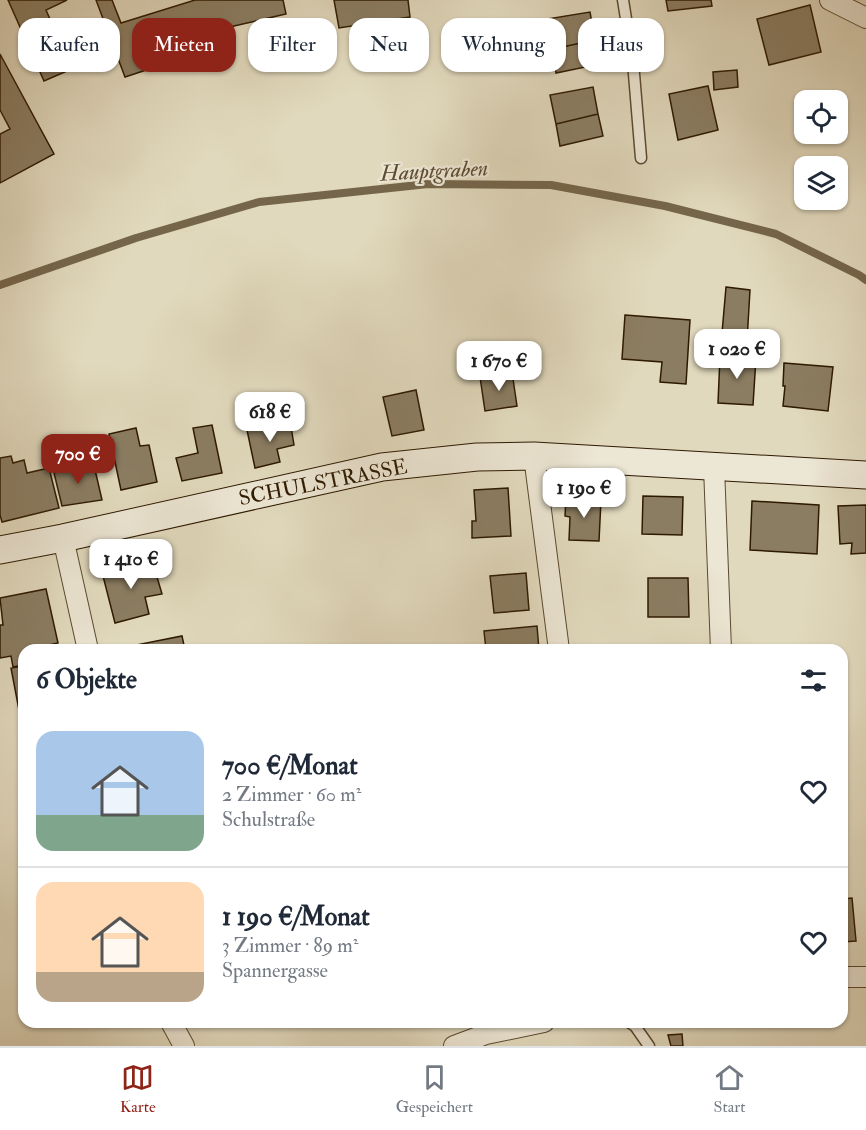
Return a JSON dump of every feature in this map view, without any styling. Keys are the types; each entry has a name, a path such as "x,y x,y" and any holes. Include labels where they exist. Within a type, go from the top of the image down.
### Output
{"street":[{"path":"830,0 866,18"},
{"path":"534,456 559,644"},
{"name":"SCHULSTRASSE","path":"0,550 382,467 477,457 534,456 866,475"},
{"path":"714,467 721,644"},
{"path":"63,538 87,644"},
{"path":"848,977 866,977"},
{"path":"174,1028 184,1046"},
{"path":"454,1046 486,1034 515,1028"}],"lane":[{"path":"623,0 633,62 641,158"},
{"path":"636,1028 649,1046"}],"building":[{"path":"8,0 67,0 46,10 50,18 18,18 18,22"},
{"path":"96,0 112,0 119,18 103,18"},
{"path":"195,0 283,0 286,14 269,18 248,18 248,23 236,26 236,18 137,18"},
{"path":"334,0 408,0 410,17 349,18 349,26 339,28"},
{"path":"666,0 711,0 712,6 668,11"},
{"path":"810,5 821,52 769,65 757,19"},
{"path":"590,12 591,18 578,18 578,44 566,46 566,18 553,18"},
{"path":"120,20 121,23 132,20 132,72 140,72 125,77 120,64"},
{"path":"578,44 578,68 566,71 566,46"},
{"path":"0,54 54,154 0,183 0,134 10,129 0,110"},
{"path":"737,70 738,87 714,90 713,72"},
{"path":"40,72 65,72 44,81"},
{"path":"708,86 718,130 678,140 669,94"},
{"path":"593,87 598,114 556,124 550,95"},
{"path":"598,114 603,136 560,146 556,124"},
{"path":"726,287 750,290 746,358 720,356"},
{"path":"625,315 690,320 686,384 660,382 662,362 622,359"},
{"path":"720,356 756,358 753,405 718,403"},
{"path":"784,363 833,367 828,411 783,406"},
{"path":"512,372 517,406 485,411 480,377"},
{"path":"416,390 424,430 392,436 383,397"},
{"path":"290,421 294,445 277,449 280,462 255,468 247,430"},
{"path":"212,425 222,473 182,481 176,458 198,453 193,428"},
{"path":"136,428 140,446 149,445 157,482 121,490 109,434"},
{"path":"11,456 13,463 24,460 27,473 49,468 59,508 2,522 0,458"},
{"path":"93,461 102,500 62,506 54,473"},
{"path":"508,488 511,536 472,538 472,521 476,521 474,490"},
{"path":"643,496 683,497 682,535 642,534"},
{"path":"566,498 601,500 599,541 569,540 570,517 565,516"},
{"path":"752,501 819,505 817,554 750,550"},
{"path":"866,505 866,553 851,554 852,543 840,544 838,506"},
{"path":"152,560 162,594 145,597 149,614 115,623 102,572"},
{"path":"526,573 529,610 494,613 490,576"},
{"path":"648,578 688,578 689,617 648,617"},
{"path":"46,589 58,643 18,644 18,666 13,667 11,656 0,658 0,625 3,625 0,598"},
{"path":"537,626 538,644 485,644 484,631"},
{"path":"182,636 184,644 141,644"},
{"path":"18,667 18,705 11,668"},
{"path":"848,898 852,898 856,941 848,942"},
{"path":"682,1034 683,1046 671,1046 668,1035"}],"waterway":[{"name":"Hauptgraben","path":"0,285 136,238 259,202 428,184 551,185 665,206 776,234 866,280"}]}
